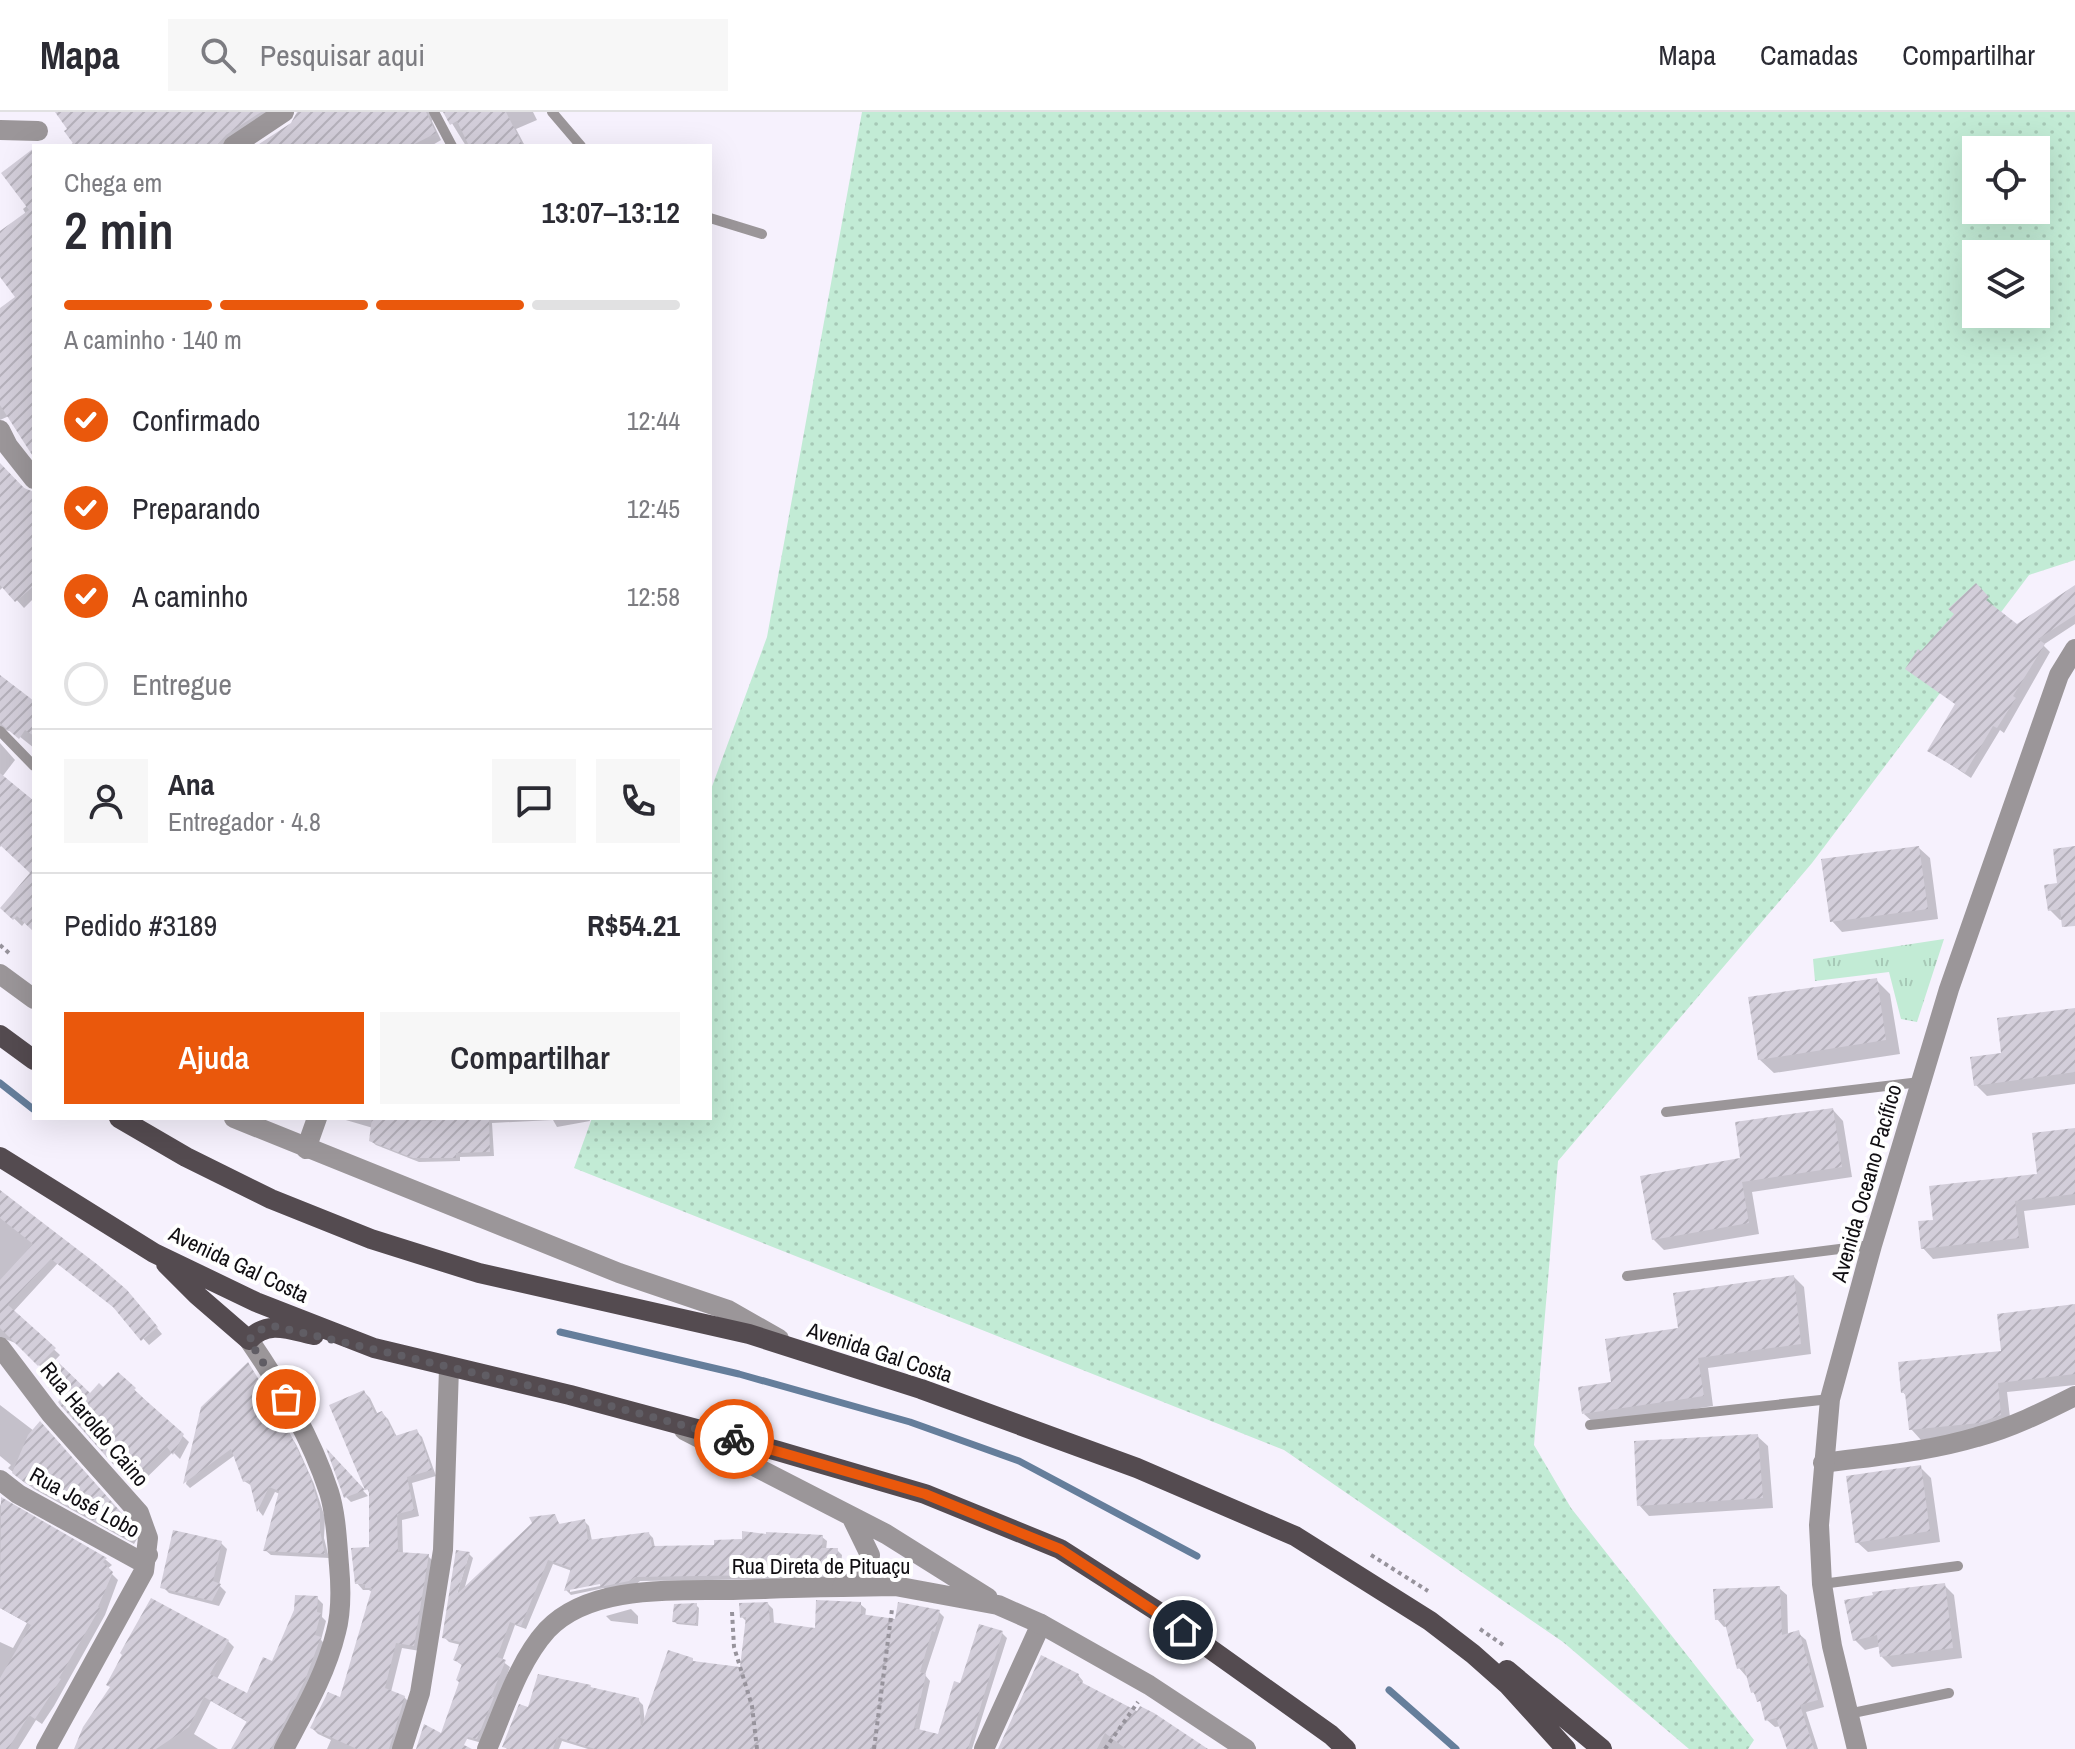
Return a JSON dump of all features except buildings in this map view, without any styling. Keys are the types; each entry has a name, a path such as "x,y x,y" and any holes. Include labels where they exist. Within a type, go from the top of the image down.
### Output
{"main road":[{"path":"0,1035 32,1059"},
{"name":"Avenida Gal Costa","path":"122,1120 186,1157 271,1199 371,1239 479,1273 749,1334 800,1350 921,1389 1137,1468 1295,1536 1430,1621 1473,1654 1508,1685 1566,1749"},
{"name":"Avenida Gal Costa","path":"0,1157 154,1253 256,1302 374,1348 662,1418 925,1494 1060,1549 1157,1611 1331,1735 1346,1749"},
{"path":"154,1253 249,1340 257,1331 273,1326 374,1348"},
{"path":"1473,1654 1509,1671 1602,1749"}],"street":[{"path":"236,144 284,112"},
{"path":"0,130 42,130"},
{"path":"3,440 32,476"},
{"name":"Avenida Oceano Pacífico","path":"1857,1749 1832,1646 1822,1584 1819,1525 1830,1399 1872,1245 1949,989 2059,675 2075,649"},
{"path":"0,974 32,998"},
{"path":"239,1120 619,1273 728,1310 800,1350"},
{"path":"306,1149 316,1120"},
{"path":"249,1340 275,1378 308,1439 329,1494 338,1548 341,1590 337,1630 321,1678 284,1749"},
{"name":"Rua Haroldo Caino","path":"0,1347 50,1413 139,1513 148,1538 148,1555"},
{"path":"402,1749 420,1693 443,1550 449,1368"},
{"path":"1823,1463 1910,1451 1978,1437 2075,1396"},
{"path":"662,1418 886,1534 998,1605"},
{"name":"Rua José Lobo","path":"0,1480 18,1494 138,1560 148,1555"},
{"path":"842,1587 857,1581 864,1574 870,1555 852,1518"},
{"path":"46,1749 144,1571 148,1555"},
{"name":"Rua Direta de Pituaçu","path":"487,1749 529,1654 549,1628 577,1609 610,1597 652,1591 895,1586 998,1605 1041,1624 1149,1685 1246,1749"},
{"path":"984,1749 1041,1624"}],"lane":[{"path":"434,112 451,144"},
{"path":"552,112 579,144"},
{"path":"712,219 762,234"},
{"path":"0,731 32,764"},
{"path":"1666,1112 1920,1082"},
{"path":"1627,1276 1872,1245"},
{"path":"1590,1425 1830,1399"},
{"path":"1822,1584 1958,1566"},
{"path":"1848,1714 1949,1693"}],"path":[{"path":"874,1749 895,1586"},
{"path":"731,1590 734,1647 752,1706 757,1749"},
{"path":"1105,1749 1149,1685"}],"green space":[{"path":"862,112 2075,112 2075,560 2029,575 1812,863 1558,1161 1534,1445 1571,1508 1754,1740 1748,1749 1689,1749 1563,1642 1284,1450 574,1168 591,1120 712,1120 712,787 767,637"},
{"path":"1944,939 1917,1022 1901,1019 1889,972 1815,981 1813,959"}],"waterway":[{"path":"0,1083 32,1108"},
{"path":"560,1332 739,1374 910,1422 1019,1461 1197,1556"},
{"path":"1389,1690 1456,1749"}],"way so far":[{"path":"286,1399 249,1340 257,1331 273,1326 570,1395 734,1439"}],"route":[{"path":"734,1439 925,1494 1060,1549 1183,1630"}]}
